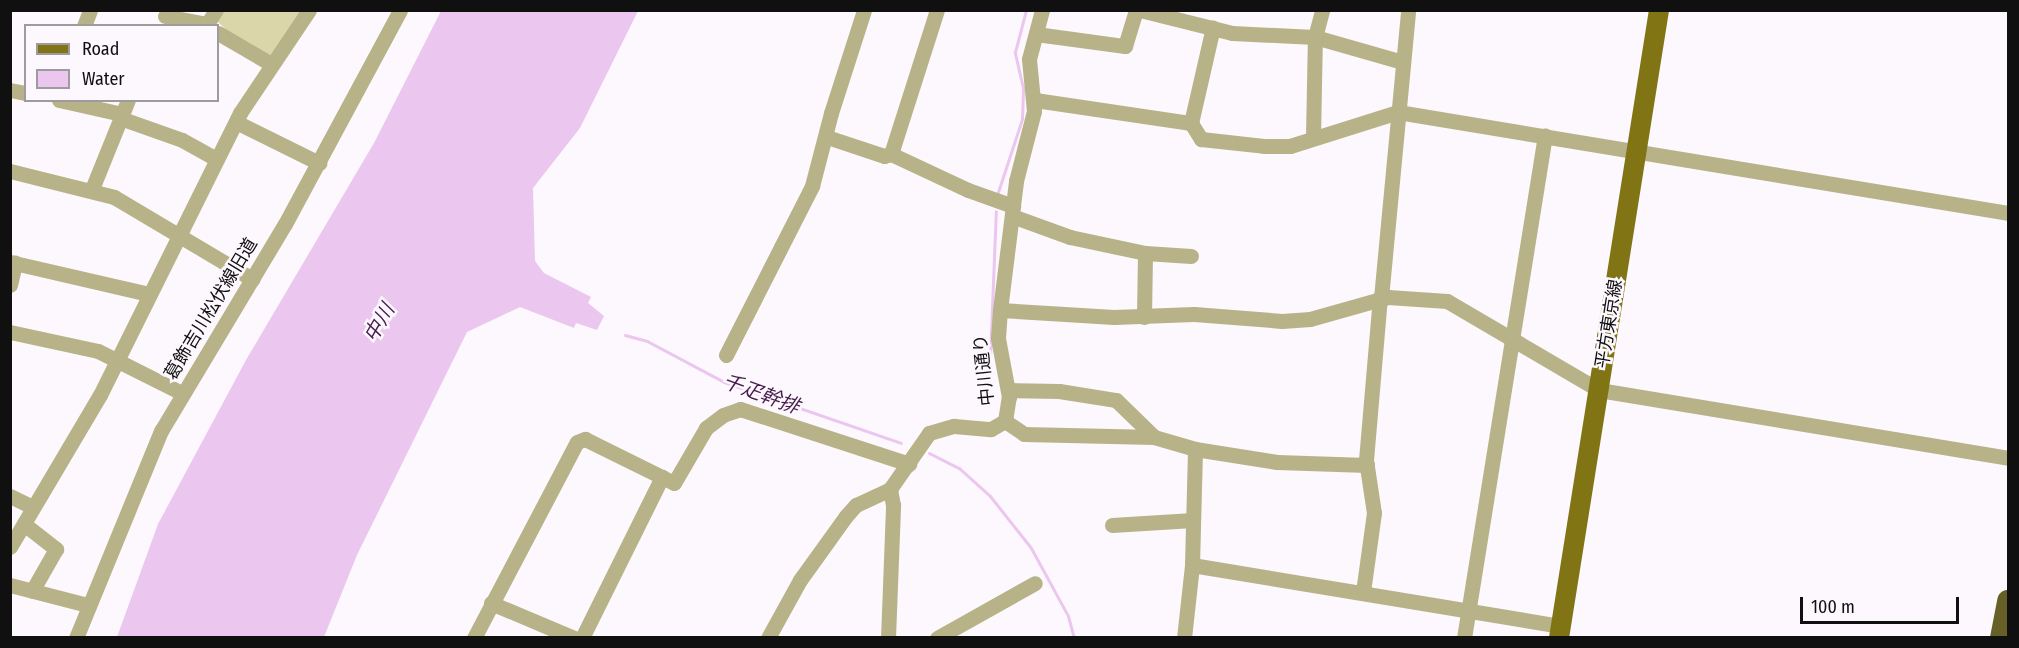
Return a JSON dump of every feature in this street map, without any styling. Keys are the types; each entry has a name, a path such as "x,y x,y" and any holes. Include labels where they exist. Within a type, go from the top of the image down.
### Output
{"highway":[{"path":"2002,638 2008,601"},
{"path":"2002,638 2008,625"}],"main road":[{"name":"平方東京線","path":"1560,632 1659,10"}],"street":[{"path":"10,547 117,360 236,122 271,64 309,10"},
{"name":"葛飾吉川松伏線旧道","path":"76,638 144,465 182,393 252,279 319,163 400,10"},
{"path":"726,355 812,186 827,137 831,113 864,10"},
{"path":"891,154 937,10"},
{"name":"中川通り","path":"768,638 800,580 846,516 856,505 890,489 909,464 921,441 939,427 979,430 1005,421 1008,390 998,338 1000,310 1012,211 1035,100 1029,65 1042,10"},
{"path":"1036,34 1125,46 1136,10"},
{"path":"1140,10 1232,33 1315,37 1403,62"},
{"path":"1313,137 1315,37 1322,10"},
{"path":"1363,592 1374,513 1367,465 1408,10"},
{"path":"163,17 213,23"},
{"path":"219,27 271,64"},
{"path":"1213,27 1191,123 1193,131 1211,142 1290,146 1398,112 2008,213"},
{"path":"1035,100 1191,123"},
{"path":"76,102 123,111 216,159"},
{"path":"92,189 123,111"},
{"path":"236,122 319,163"},
{"path":"1464,638 1545,135"},
{"path":"827,137 884,156 891,154 1070,237 1145,253 1191,256"},
{"path":"10,171 92,189 137,208 252,279"},
{"path":"1144,317 1145,253"},
{"path":"10,285 13,262 149,294"},
{"path":"1000,310 1144,317 1194,314 1282,321 1310,320 1381,298 1447,301 1599,390 2008,458"},
{"path":"10,332 98,351 182,393"},
{"path":"1008,390 1059,391 1116,400 1154,437"},
{"path":"474,638 578,442 585,439 674,483 706,428 723,415 740,409 909,464"},
{"path":"1005,421 1024,434 1154,437 1195,449 1277,462 1367,465"},
{"path":"1184,638 1192,565 1195,449"},
{"path":"582,638 662,477"},
{"path":"888,638 893,506 890,489"},
{"path":"10,496 33,507"},
{"path":"1112,525 1193,520"},
{"path":"24,524 56,549 32,591"},
{"path":"1192,565 1469,610 1560,632"},
{"path":"937,638 1035,583"},
{"path":"10,585 88,605"},
{"path":"491,603 574,638"}],"shaded area":[{"path":"225,11 304,11 270,59 236,39 218,22"}],"water":[{"name":"中川","path":"441,11 638,11 580,128 533,188 535,261 544,273 591,297 588,303 604,316 597,330 576,323 574,328 520,307 467,332 357,555 324,637 117,637 158,524 246,360 374,143"}],"waterway":[{"path":"998,192 1022,119 1023,88 1015,52 1026,10"},
{"path":"989,382 996,211"},
{"name":"千疋幹排","path":"625,335 647,341 724,382 901,443"},
{"name":"千疋幹排","path":"929,453 959,468 990,496 1031,548 1068,616 1074,638"}]}
